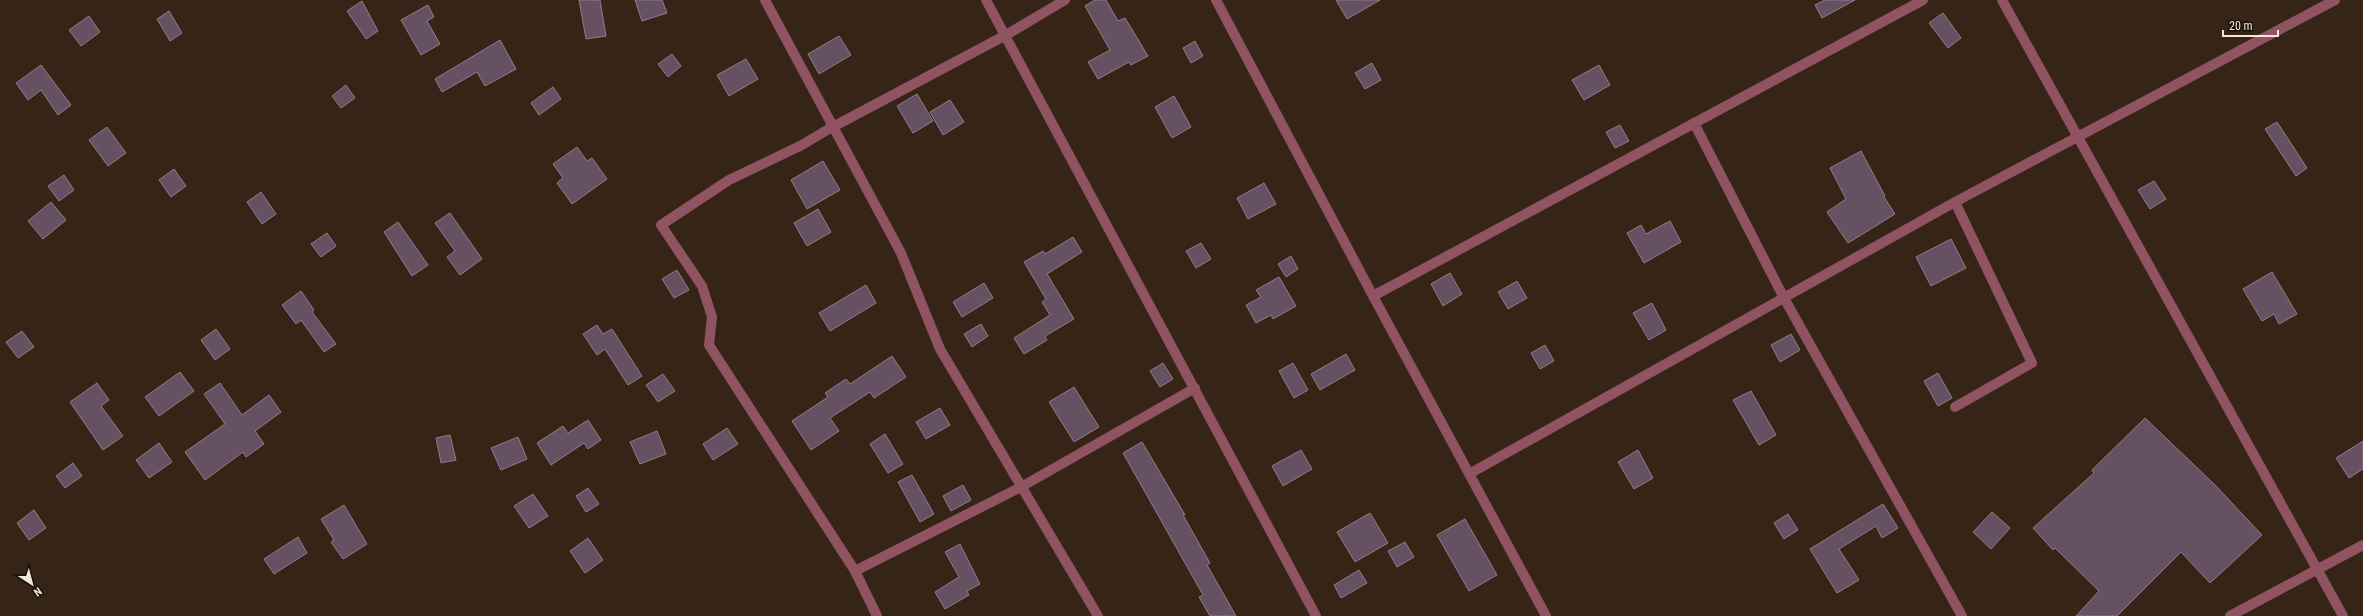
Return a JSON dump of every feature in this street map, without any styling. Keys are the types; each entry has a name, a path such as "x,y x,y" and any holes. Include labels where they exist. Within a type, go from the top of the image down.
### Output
{"street":[{"path":"765,0 901,253 940,349 1098,616"},
{"path":"986,0 1006,34 1316,616"},
{"path":"877,616 855,571 709,345 712,317 702,286 661,225 729,180 802,145 834,126 1006,34 1065,0"},
{"path":"1216,0 1373,296 1546,616"},
{"path":"1373,296 1923,0"},
{"path":"2002,0 2343,616"},
{"path":"1469,474 1955,202 2335,0"},
{"path":"1694,123 1784,298 1962,616"},
{"path":"1955,202 2032,363 1956,407"},
{"path":"855,571 1021,487 1195,388"},
{"path":"2230,616 2363,545"}],"building":[{"path":"579,0 600,0 606,36 586,39"},
{"path":"635,0 662,0 667,13 642,21"},
{"path":"1095,0 1106,0 1118,21 1125,18 1148,56 1131,65 1129,62 1098,79 1088,62 1110,50 1085,6"},
{"path":"1336,0 1380,0 1347,19"},
{"path":"1825,0 1855,0 1822,18 1815,5"},
{"path":"362,1 378,31 366,39 347,11"},
{"path":"428,5 434,17 427,21 440,44 421,55 401,20"},
{"path":"169,11 182,33 170,41 157,19"},
{"path":"1943,13 1961,38 1948,48 1929,23"},
{"path":"89,16 100,32 81,46 69,30"},
{"path":"839,36 851,55 819,74 808,54"},
{"path":"500,40 516,69 485,86 477,72 442,92 435,79"},
{"path":"1195,41 1203,56 1191,63 1183,48"},
{"path":"672,54 681,66 668,77 658,64"},
{"path":"746,59 758,79 729,96 717,75"},
{"path":"1372,63 1381,80 1365,89 1355,73"},
{"path":"41,65 71,105 58,115 41,90 28,100 16,83"},
{"path":"1599,65 1610,85 1584,100 1572,80"},
{"path":"346,85 355,98 341,108 332,96"},
{"path":"553,87 561,99 539,115 531,103"},
{"path":"917,94 933,121 913,133 897,106"},
{"path":"1174,96 1191,127 1172,138 1155,107"},
{"path":"950,100 964,122 943,135 930,112"},
{"path":"2277,122 2307,168 2296,176 2265,129"},
{"path":"1620,125 1629,141 1615,148 1606,132"},
{"path":"107,127 126,153 108,166 89,140"},
{"path":"577,147 587,161 592,158 607,179 572,204 557,183 563,178 553,164"},
{"path":"1861,151 1885,196 1884,197 1895,214 1848,243 1827,212 1846,199 1830,168"},
{"path":"823,161 840,190 807,209 791,180"},
{"path":"174,169 186,186 171,197 159,180"},
{"path":"64,175 74,190 59,201 48,186"},
{"path":"2154,181 2166,199 2150,209 2138,190"},
{"path":"1264,183 1276,204 1248,219 1237,198"},
{"path":"261,192 276,214 262,224 247,202"},
{"path":"51,202 66,220 43,239 28,221"},
{"path":"818,209 831,232 807,246 794,223"},
{"path":"450,213 482,259 460,275 447,257 455,251 435,223"},
{"path":"1670,221 1681,242 1644,263 1627,233 1641,225 1646,234"},
{"path":"398,222 428,265 412,276 384,232"},
{"path":"327,233 336,246 321,257 311,244"},
{"path":"1073,237 1082,252 1047,274 1074,319 1045,336 1047,340 1024,354 1014,338 1050,315 1042,302 1046,299 1024,262 1043,251 1045,254"},
{"path":"1951,239 1966,268 1931,286 1916,257"},
{"path":"1201,243 1211,259 1196,268 1186,251"},
{"path":"1291,256 1298,269 1286,277 1278,264"},
{"path":"677,270 689,290 674,298 662,279"},
{"path":"2272,272 2297,314 2279,324 2274,314 2262,321 2243,289"},
{"path":"1450,273 1462,294 1443,306 1431,284"},
{"path":"1279,277 1296,306 1273,319 1271,315 1256,323 1246,305 1261,297 1256,290"},
{"path":"1517,281 1527,298 1508,309 1498,292"},
{"path":"984,283 993,298 962,317 953,302"},
{"path":"866,285 876,303 830,331 819,313"},
{"path":"301,291 314,310 312,312 336,344 324,352 301,320 296,324 282,305"},
{"path":"1652,303 1666,330 1649,340 1633,313"},
{"path":"981,324 988,336 972,347 964,334"},
{"path":"597,325 603,334 612,329 642,376 628,385 605,349 597,355 583,334"},
{"path":"216,329 230,349 215,360 201,340"},
{"path":"22,331 34,347 18,358 6,342"},
{"path":"1791,334 1800,350 1780,362 1771,345"},
{"path":"1545,345 1554,361 1540,369 1531,353"},
{"path":"1346,354 1355,370 1320,390 1311,374"},
{"path":"892,356 906,377 874,398 870,392 830,418 839,431 811,450 792,421 828,397 825,393 846,379 850,384"},
{"path":"1163,363 1173,379 1160,387 1150,371"},
{"path":"1293,363 1308,390 1294,398 1279,371"},
{"path":"180,372 194,391 159,416 145,397"},
{"path":"1938,373 1952,398 1938,406 1924,381"},
{"path":"663,374 675,391 658,402 646,385"},
{"path":"97,383 109,400 101,406 123,436 103,450 70,402"},
{"path":"220,383 242,415 269,395 281,412 255,431 264,444 246,457 243,452 205,480 185,452 225,424 204,394"},
{"path":"1074,387 1099,427 1074,442 1049,402"},
{"path":"1751,391 1776,435 1759,445 1733,400"},
{"path":"940,408 950,425 926,439 916,422"},
{"path":"2145,418 2215,485 2262,535 2210,583 2181,552 2117,616 2076,616 2099,591 2055,548 2053,550 2033,528 2094,473 2092,470"},
{"path":"588,420 601,440 588,449 584,443 551,465 537,443 563,426 568,433"},
{"path":"727,428 738,444 713,460 703,444"},
{"path":"657,431 666,454 640,464 630,442"},
{"path":"885,434 903,464 888,473 870,444"},
{"path":"450,435 456,460 441,463 436,438"},
{"path":"518,437 527,459 501,470 491,448"},
{"path":"2363,441 2363,469 2349,478 2336,458"},
{"path":"1142,442 1185,515 1183,515 1210,563 1207,565 1236,616 1210,616 1199,597 1203,595 1123,453"},
{"path":"159,443 172,462 149,478 136,460"},
{"path":"1301,450 1312,469 1283,486 1272,466"},
{"path":"1638,450 1653,478 1634,489 1618,462"},
{"path":"73,463 82,476 65,488 56,476"},
{"path":"912,475 934,514 920,522 898,482"},
{"path":"963,485 971,500 951,511 943,496"},
{"path":"588,488 599,504 586,512 576,496"},
{"path":"533,494 548,516 529,528 514,506"},
{"path":"1883,504 1898,528 1882,538 1876,526 1839,549 1859,580 1837,593 1810,549"},
{"path":"344,505 367,544 343,559 331,542 334,540 321,519"},
{"path":"34,510 46,528 29,540 17,523"},
{"path":"1992,512 2010,528 1991,549 1973,532"},
{"path":"1370,513 1388,543 1355,562 1337,532"},
{"path":"1788,514 1798,530 1784,539 1774,523"},
{"path":"1465,519 1497,575 1469,591 1437,535"},
{"path":"298,537 307,553 274,574 264,559"},
{"path":"588,538 603,560 585,573 570,551"},
{"path":"1405,542 1414,557 1397,567 1388,551"},
{"path":"960,544 980,584 967,591 969,595 945,609 935,592 959,577 945,552"},
{"path":"1359,570 1367,583 1341,598 1334,585"}]}
